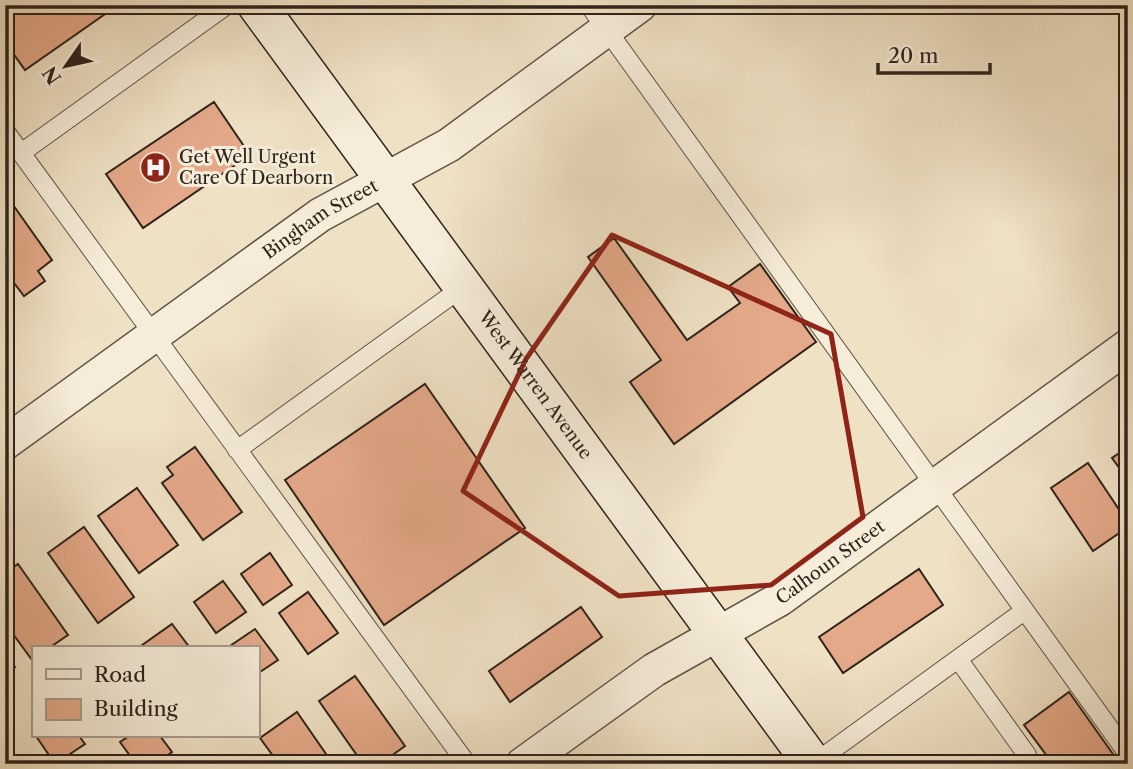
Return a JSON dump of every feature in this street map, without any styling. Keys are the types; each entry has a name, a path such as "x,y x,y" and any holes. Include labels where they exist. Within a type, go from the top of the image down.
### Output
{"main road":[{"name":"West Warren Avenue","path":"257,5 813,764"}],"street":[{"name":"Bingham Street","path":"5,443 320,215 449,145 598,17 640,5"},
{"name":"Calhoun Street","path":"523,764 654,670 780,599 1128,346"}],"lane":[{"path":"22,153 227,5"},
{"path":"598,17 1128,754"},
{"path":"5,131 467,764"},
{"path":"237,450 463,287"},
{"path":"813,764 1024,611"},
{"path":"958,659 1025,761"}],"highlighted area":[{"path":"612,235 831,334 863,517 771,585 619,596 463,491 526,359"}],"building":[{"path":"5,5 118,5 25,70 5,42"},
{"path":"214,102 250,155 143,228 106,174"},
{"path":"11,202 52,260 38,271 45,281 24,296 5,271 5,207"},
{"path":"614,238 687,340 740,303 728,287 760,264 816,342 674,444 630,382 661,360 588,257"},
{"path":"425,384 525,528 384,625 285,480"},
{"path":"195,447 242,512 203,540 162,483 173,475 167,467"},
{"path":"1128,447 1128,480 1112,458"},
{"path":"1088,463 1128,523 1128,527 1093,551 1051,488"},
{"path":"137,488 178,545 139,573 98,516"},
{"path":"84,527 134,597 98,623 48,553"},
{"path":"270,553 292,585 263,605 241,574"},
{"path":"18,564 68,635 52,646 32,646 32,660 5,623 5,573"},
{"path":"919,569 943,605 843,673 819,637"},
{"path":"223,581 246,612 216,633 194,602"},
{"path":"308,592 338,633 308,654 279,613"},
{"path":"581,607 602,637 510,702 489,671"},
{"path":"172,624 188,646 141,646"},
{"path":"255,629 278,660 259,673 259,646 230,646"},
{"path":"5,653 15,667 5,674"},
{"path":"355,676 405,746 380,764 363,764 319,701"},
{"path":"1069,692 1120,764 1053,764 1024,725"},
{"path":"297,712 333,764 279,764 260,738"},
{"path":"37,738 80,738 85,744 55,764"},
{"path":"126,738 162,738 172,752 156,764 136,764 120,742"},
{"path":"245,755 251,764 233,764"}],"place":[{"name":"Get Well Urgent Care Of Dearborn","path":"156,167"}]}
